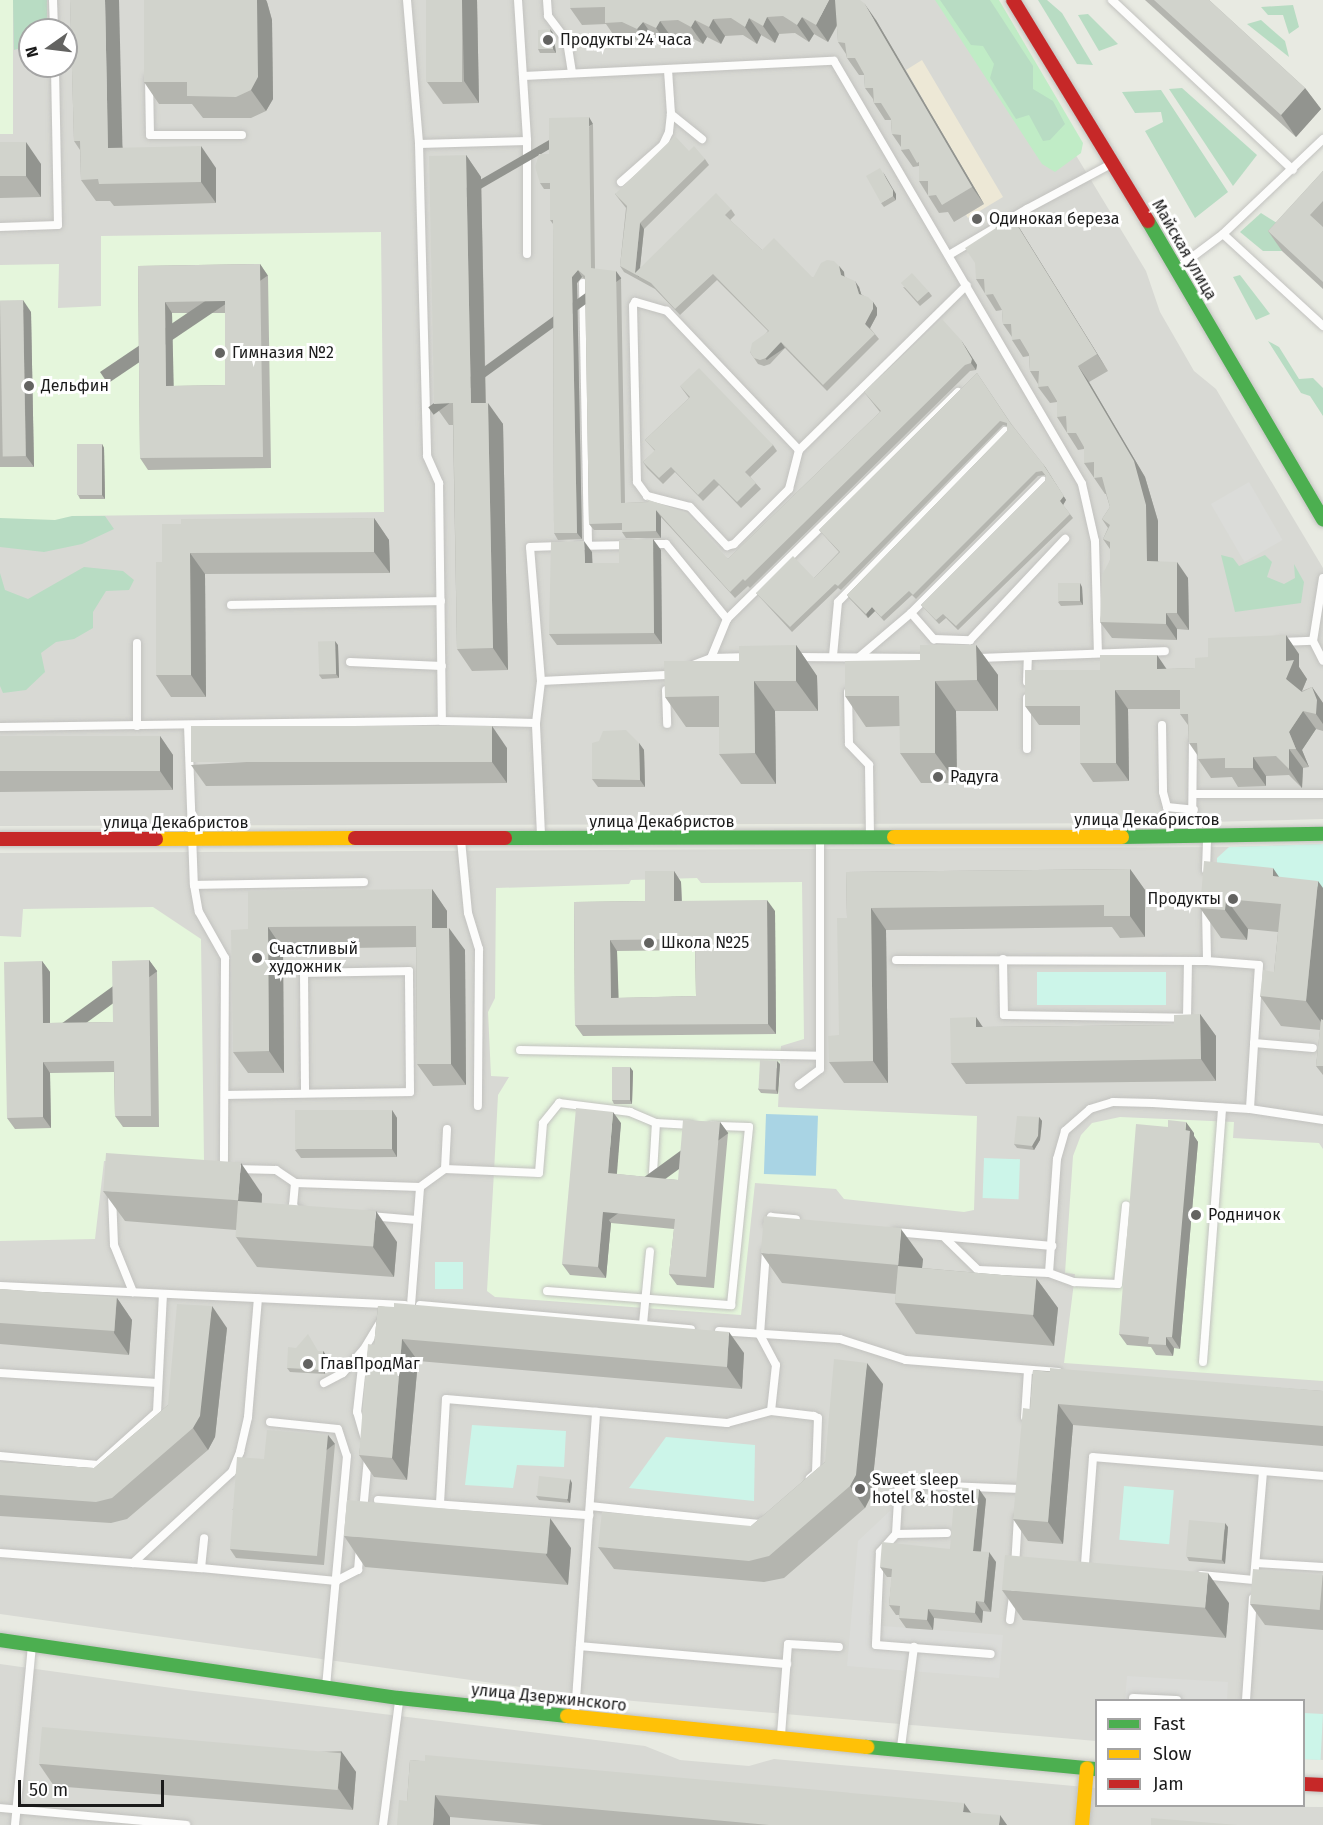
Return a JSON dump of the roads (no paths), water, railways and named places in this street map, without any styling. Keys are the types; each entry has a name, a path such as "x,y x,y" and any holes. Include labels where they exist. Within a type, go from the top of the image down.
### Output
{"main road":[{"name":"Майская улица","path":"1013,0 1114,163 1323,519"},
{"name":"улица Декабристов","path":"0,839 1192,837 1323,834"},
{"name":"улица Дзержинского","path":"0,1640 399,1698 575,1718 1092,1768"},
{"path":"1082,1825 1092,1768"},
{"path":"1305,1784 1323,1785"}],"lane":[{"path":"53,0 54,18"},
{"path":"407,0 419,144 427,456 439,483 442,721"},
{"path":"518,0 527,141 527,254"},
{"path":"547,0 548,15 567,41 572,73"},
{"path":"1112,0 1293,170"},
{"path":"523,76 834,61 950,255 1082,484 1095,540 1098,653"},
{"path":"148,68 150,135 242,135"},
{"path":"621,182 663,145 669,132 671,114 668,69"},
{"path":"0,227 58,225 55,78"},
{"path":"671,114 702,139"},
{"path":"1176,269 1223,234 1293,170 1323,139"},
{"path":"419,144 527,141"},
{"path":"950,255 1027,208 1114,163"},
{"path":"1223,234 1323,326"},
{"path":"583,283 588,546"},
{"path":"799,450 667,311 635,302 633,306 637,482 647,496 690,507 727,546 734,544 789,489 799,450 967,285"},
{"path":"711,658 727,619 965,385"},
{"path":"832,656 838,602 1005,431"},
{"path":"858,658 911,613 1043,481"},
{"path":"911,613 934,639 970,640 1065,539"},
{"path":"541,837 536,723 541,681 530,547 666,544 727,619"},
{"path":"1323,578 1320,616 1313,640 1323,661"},
{"path":"231,604 441,601"},
{"path":"1270,642 1313,640"},
{"path":"137,643 137,726"},
{"path":"971,658 1028,658 1165,651"},
{"path":"541,681 666,675 711,658 766,657"},
{"path":"788,657 937,658"},
{"path":"847,658 848,669"},
{"path":"1027,749 1028,658"},
{"path":"350,662 442,666"},
{"path":"666,675 667,724"},
{"path":"848,680 849,744 869,765 870,837"},
{"path":"0,727 442,721 536,723"},
{"path":"188,725 194,885 199,912 225,958 224,1169"},
{"path":"1162,725 1163,792 1167,807 1194,810"},
{"path":"1192,837 1193,742"},
{"path":"1194,794 1323,794"},
{"path":"1206,885 1207,836"},
{"path":"460,837 468,913 480,948 478,1106"},
{"path":"799,1084 820,1069 820,838"},
{"path":"194,885 364,882"},
{"path":"1206,896 1207,961"},
{"path":"1004,959 1004,1016 1187,1018 1188,962"},
{"path":"896,960 1207,961 1258,965 1250,1109"},
{"path":"226,1095 410,1092 409,971 304,973 305,1092"},
{"path":"1254,1043 1312,1048"},
{"path":"520,1050 820,1056"},
{"path":"1049,1273 1057,1159 1065,1131 1090,1109 1113,1102 1250,1109 1323,1120"},
{"path":"213,1169 276,1170 295,1184 420,1187 445,1169 539,1173 543,1123 559,1103 630,1112 656,1123 749,1127 731,1305 547,1291"},
{"path":"1203,1362 1222,1108"},
{"path":"653,1173 656,1123"},
{"path":"445,1169 447,1129"},
{"path":"295,1184 293,1205 296,1210 312,1211"},
{"path":"411,1305 420,1187"},
{"path":"112,1190 114,1245 133,1292"},
{"path":"946,1238 978,1270 1049,1273 1074,1282 1118,1284 1126,1204"},
{"path":"359,1215 417,1220"},
{"path":"768,1232 771,1217 807,1221"},
{"path":"886,1231 1052,1246"},
{"path":"767,1244 760,1335 776,1365 771,1411"},
{"path":"643,1324 650,1251"},
{"path":"0,1286 473,1308 702,1329"},
{"path":"0,1456 98,1465 157,1412 163,1294"},
{"path":"133,1563 232,1472 240,1452 248,1417 258,1298"},
{"path":"324,1383 343,1373 363,1349 382,1318 399,1305"},
{"path":"713,1330 840,1339 906,1360 1068,1372"},
{"path":"362,1526 368,1450 357,1412 363,1349"},
{"path":"1024,1429 1028,1370"},
{"path":"0,1372 158,1383"},
{"path":"440,1503 446,1400 727,1423 771,1411 818,1418 816,1473 802,1487"},
{"path":"575,1718 596,1412"},
{"path":"270,1422 338,1429 347,1456 326,1686"},
{"path":"1085,1564 1093,1457 1323,1476"},
{"path":"1246,1699 1263,1472"},
{"path":"1019,1500 1021,1477"},
{"path":"991,1654 876,1645 880,1552 896,1534 899,1484 1020,1489"},
{"path":"378,1500 590,1510 759,1524 774,1512"},
{"path":"1014,1576 1019,1511"},
{"path":"896,1534 947,1533"},
{"path":"0,1553 336,1581 358,1570 361,1537"},
{"path":"201,1568 204,1538"},
{"path":"1256,1563 1323,1567"},
{"path":"1075,1564 1096,1565"},
{"path":"1187,1574 1254,1580"},
{"path":"1010,1620 1013,1587"},
{"path":"780,1738 788,1644 839,1647"},
{"path":"15,1825 32,1645"},
{"path":"580,1646 787,1664"},
{"path":"901,1750 914,1647"},
{"path":"383,1825 399,1698"},
{"path":"1134,1698 1148,1699"},
{"path":"0,1808 186,1825"}],"place":[{"name":"Продукты 24 часа","path":"548,40"},
{"name":"Одинокая береза","path":"977,219"},
{"name":"Гимназия №2","path":"220,353"},
{"name":"Дельфин","path":"29,386"},
{"name":"Радуга","path":"938,777"},
{"name":"Продукты","path":"1233,899"},
{"name":"Школа №25","path":"649,943"},
{"name":"Счастливый художник","path":"257,958"},
{"name":"Родничок","path":"1196,1215"},
{"name":"ГлавПродМаг","path":"308,1364"},
{"name":"Sweet sleep hotel & hostel","path":"860,1489"}]}
